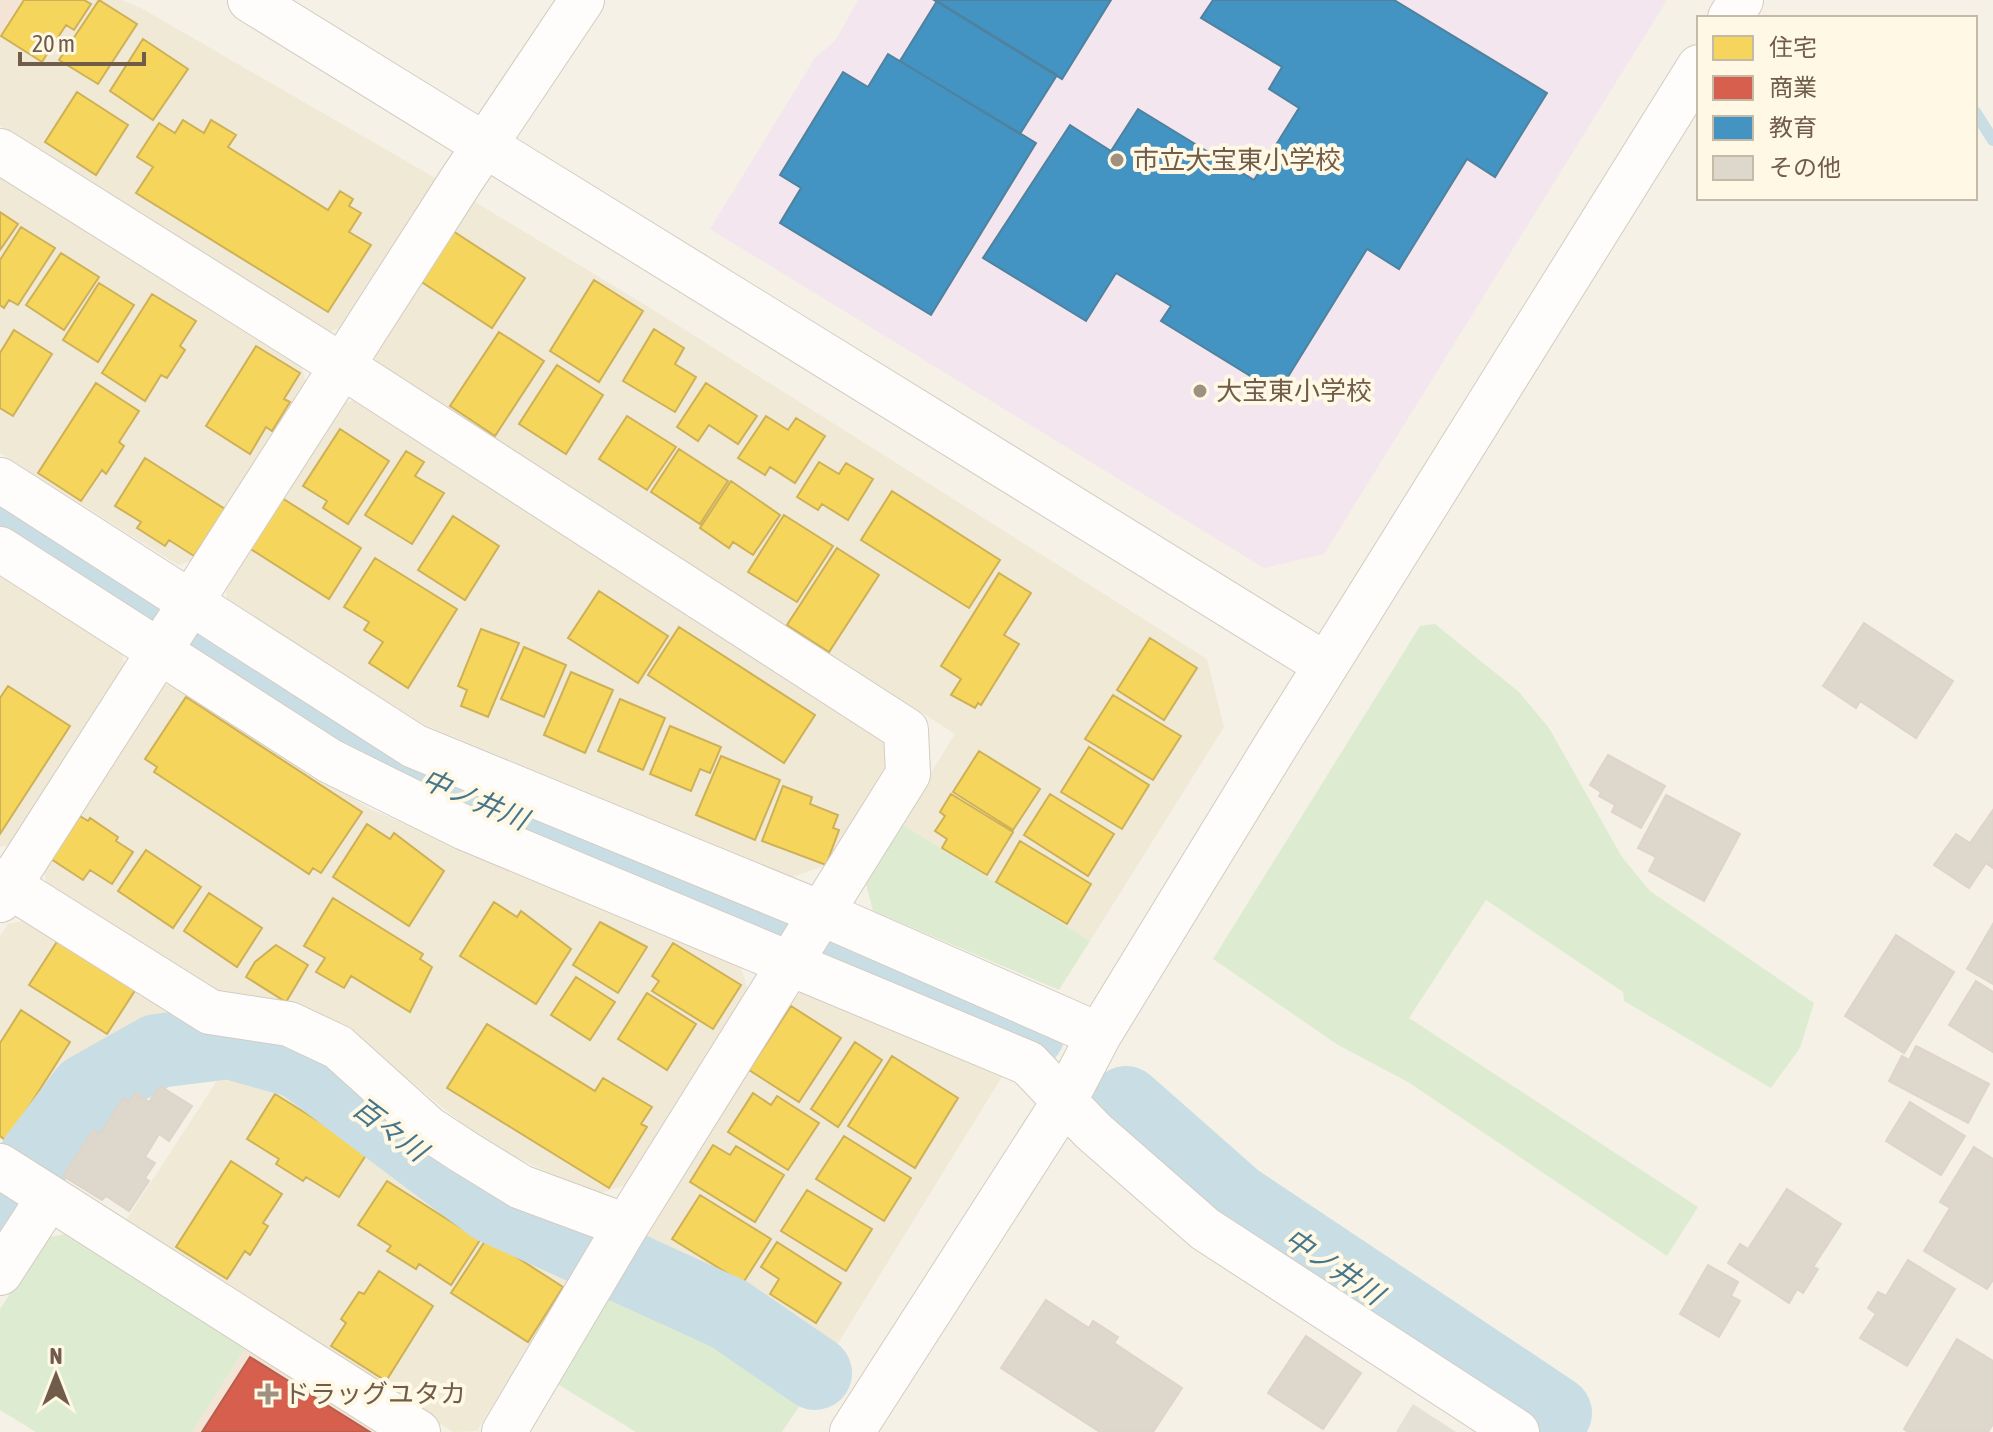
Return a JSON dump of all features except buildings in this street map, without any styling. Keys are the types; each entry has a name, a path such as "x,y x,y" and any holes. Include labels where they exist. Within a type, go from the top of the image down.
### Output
{"street":[{"path":"250,0 483,147 1326,665"},
{"path":"582,0 483,147 160,654 3,889 210,1012 289,1024 338,1047 429,1129 614,1247"},
{"path":"852,1432 1065,1100 1099,1035 1326,665 1697,70"},
{"path":"0,151 342,366 906,730 908,774 614,1247 504,1432"},
{"path":"0,480 414,746 823,914 1099,1035"},
{"path":"0,549 330,761 451,821 1028,1063 1093,1131 1205,1229 1517,1432"},
{"path":"0,1273 22,1182 418,1432"}],"shaded area":[{"path":"0,0 23,0 0,36"},
{"path":"23,0 121,0 141,8 437,179 343,328 324,332 0,126 0,36"},
{"name":"大宝東小学校","path":"858,0 1667,0 1324,554 1264,568 710,229 815,58 835,41"},
{"path":"0,171 301,363 306,383 196,560 178,565 0,453"},
{"path":"470,199 652,309 1207,659 1224,727 1090,941 900,823 955,734 377,366 373,350"},
{"path":"357,400 882,733 888,770 826,865 792,877 423,724 227,600 225,587 339,404"},
{"path":"0,573 121,648 125,668 13,844 0,847"},
{"path":"174,684 370,809 740,964 749,994 632,1183 595,1195 501,1150 471,1131 352,1033 326,1016 297,1007 218,994 47,885 43,867 160,686"},
{"path":"27,920 179,1015 122,1032 90,1050 59,1076 9,1145 0,1139 0,936 8,924"},
{"path":"815,990 1003,1075 835,1348 746,1289 640,1240 783,1009 800,993"},
{"path":"222,1073 268,1081 299,1095 455,1220 570,1278 477,1431 453,1432 125,1222"},
{"name":"ドラッグユタカ","path":"247,1346 383,1432 192,1432"},
{"path":"1413,1404 1456,1432 1396,1432"}],"green space":[{"path":"1435,624 1519,692 1549,728 1622,857 1650,891 1814,1003 1800,1048 1771,1088 1624,1001 1623,992 1486,900 1409,1018 1698,1207 1667,1256 1408,1082 1338,1045 1213,959 1420,626"},
{"path":"900,823 1090,941 1059,990 873,911 865,880"},
{"path":"70,1233 247,1346 192,1432 36,1432 0,1410 0,1309 46,1238"},
{"path":"608,1293 713,1342 803,1401 782,1432 636,1432 554,1382"}],"waterway":[{"path":"1977,115 1993,140"},
{"name":"中ノ井川","path":"0,514 141,604"},
{"name":"中ノ井川","path":"206,645 398,767 761,920"},
{"name":"中ノ井川","path":"849,956 1028,1033"},
{"name":"百々川","path":"0,1215 37,1156 86,1091 157,1051 229,1042 300,1062 492,1206 729,1314 815,1373"},
{"name":"中ノ井川","path":"1126,1103 1236,1200 1555,1413"}],"place":[{"name":"市立大宝東小学校","path":"1117,160"},
{"name":"大宝東小学校","path":"1200,391"},
{"name":"ドラッグユタカ","path":"268,1394"}]}
